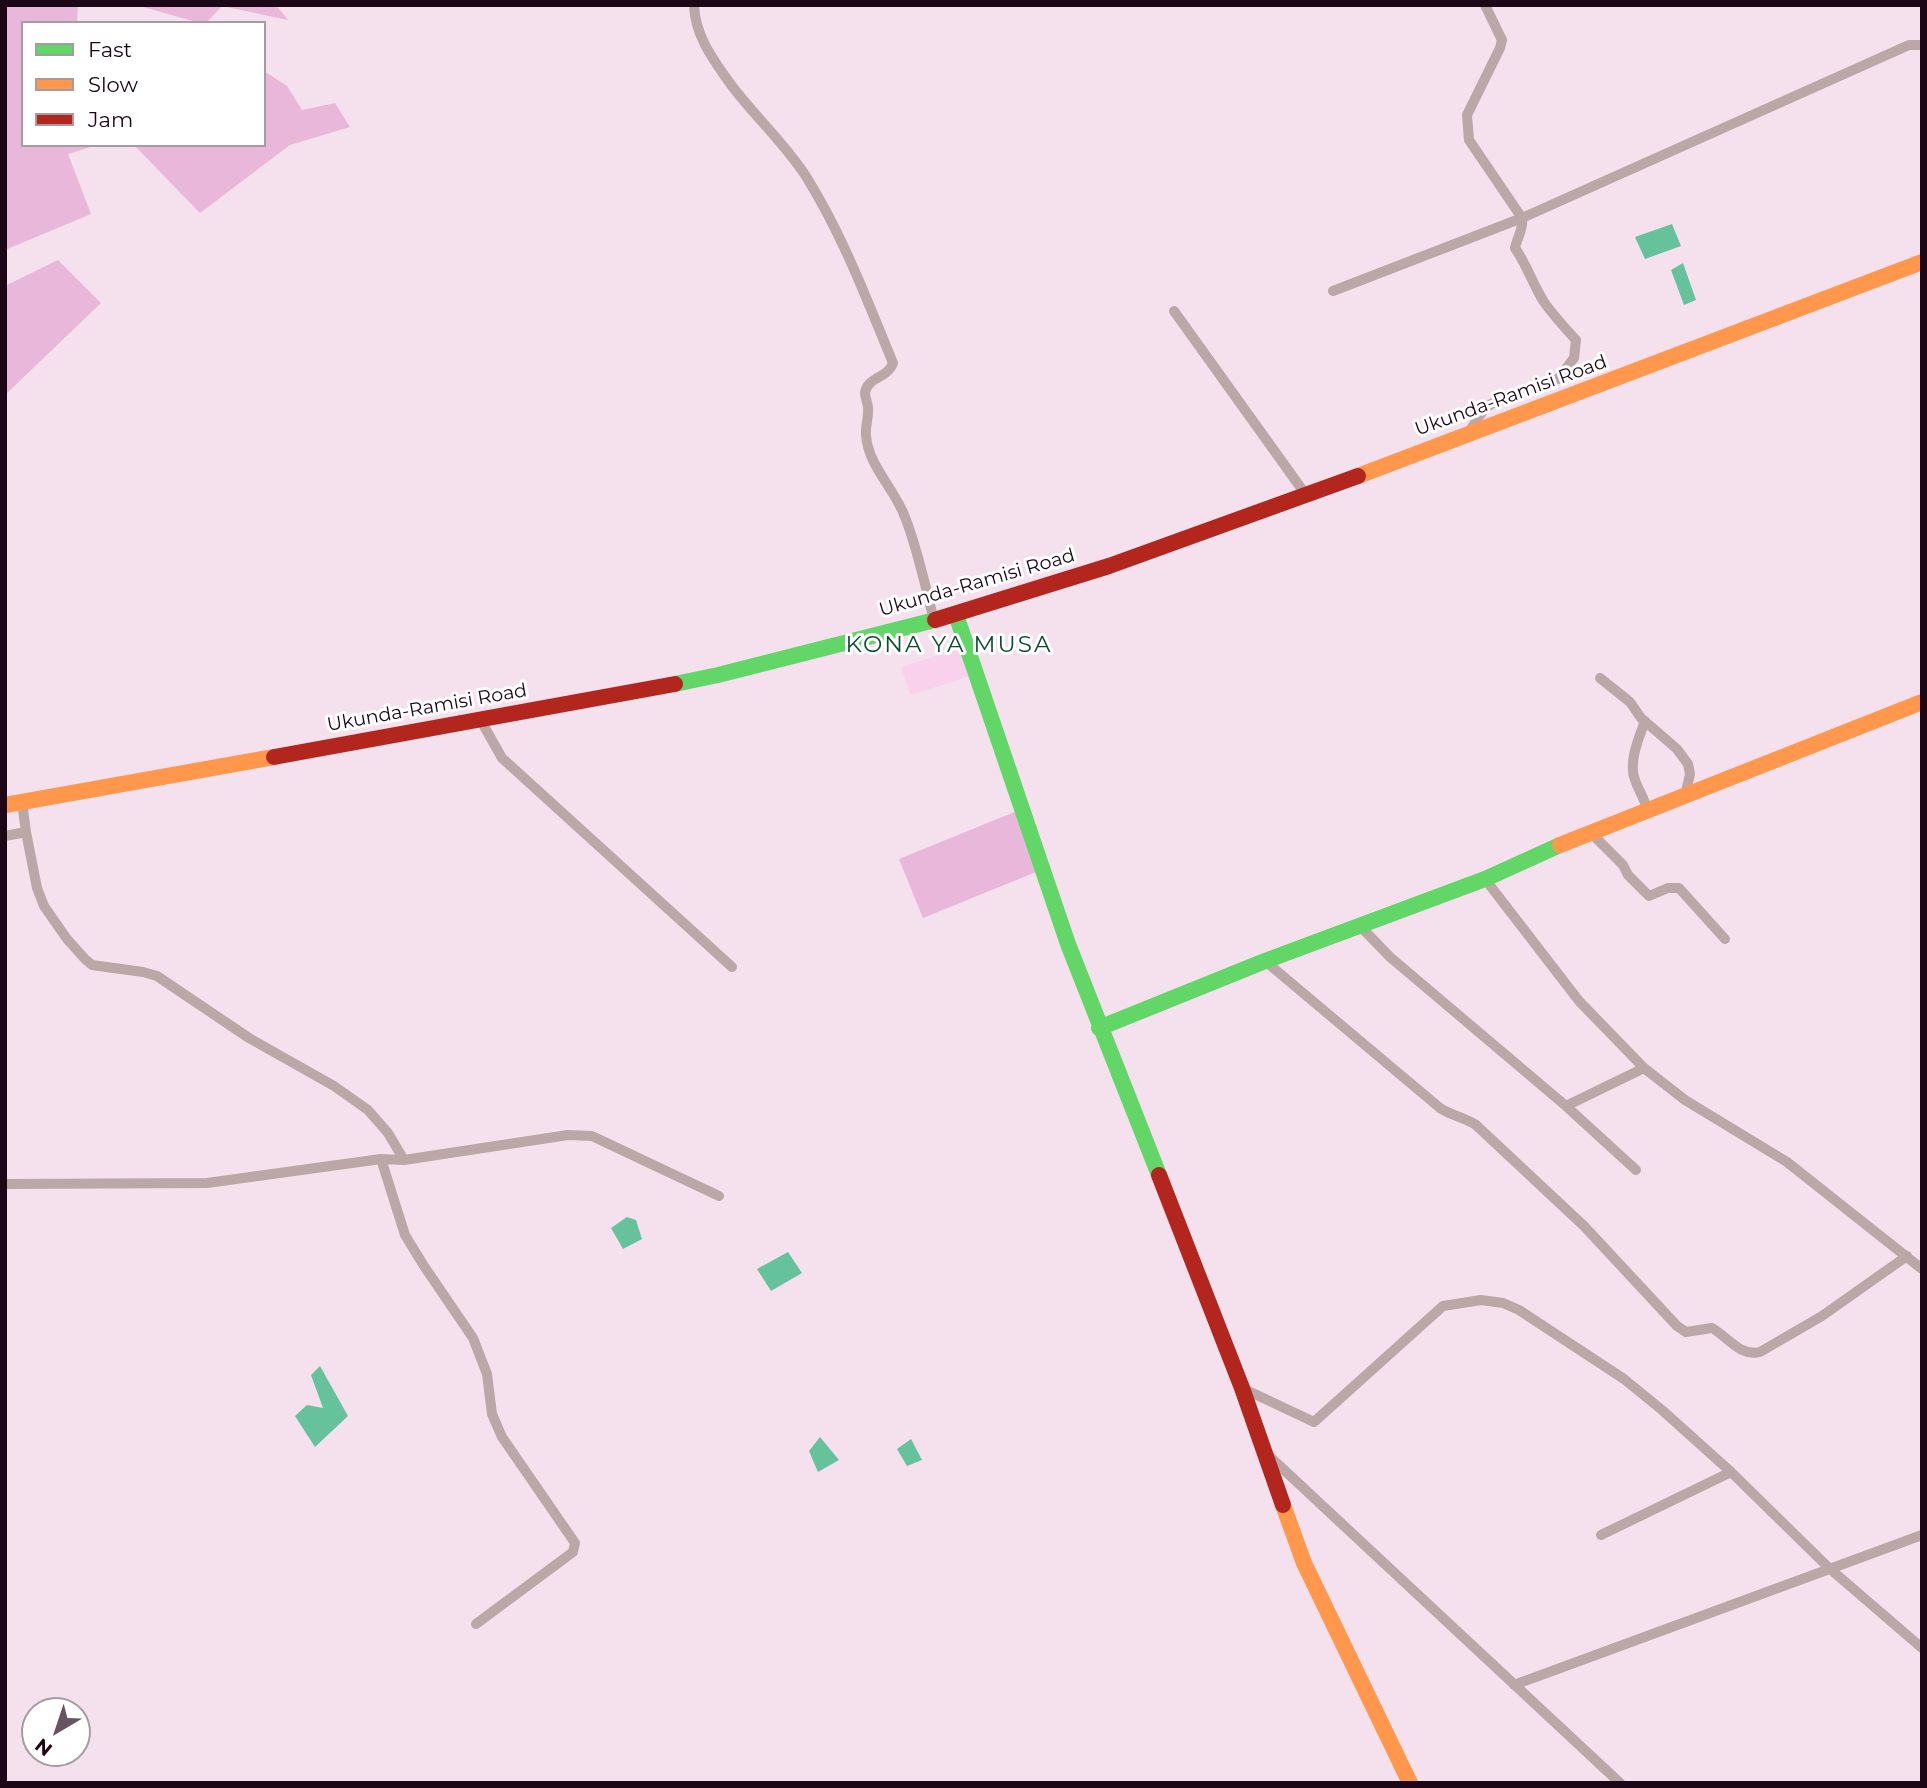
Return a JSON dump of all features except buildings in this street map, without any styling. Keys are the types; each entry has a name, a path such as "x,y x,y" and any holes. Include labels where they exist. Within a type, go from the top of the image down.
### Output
{"main road":[{"name":"Ukunda-Ramisi Road","path":"5,805 718,675 956,615 1109,566 1306,495 1922,262"},
{"path":"956,615 1068,944 1242,1388 1304,1563 1410,1783"},
{"path":"1099,1028 1265,961 1485,879 1591,833 1922,702"}],"street":[{"path":"694,5 694,22 708,52 740,97 805,175 834,224 893,363 886,374 870,382 867,387 866,436 873,462 899,500 911,532 934,621"},
{"path":"1467,435 1491,404 1558,379 1574,358 1576,340 1545,303 1527,265 1515,248 1523,225 1522,218 1469,140 1467,115 1502,40 1485,5"},
{"path":"1333,291 1522,218 1909,45 1922,46"},
{"path":"1174,311 1306,495"},
{"path":"1600,678 1630,702 1645,721 1677,749 1688,764 1690,774 1685,796"},
{"path":"480,719 502,758 732,967"},
{"path":"1645,721 1633,761 1633,772 1646,800 1647,811"},
{"path":"22,802 37,888 44,906 85,959 92,965 157,976 249,1038 334,1086 368,1110 388,1133 404,1160"},
{"path":"5,836 26,832"},
{"path":"1591,833 1649,896 1668,888 1679,888 1724,939"},
{"path":"1485,879 1578,1001 1644,1068 1685,1100 1787,1162 1922,1269"},
{"path":"1359,925 1390,957 1566,1106 1636,1170"},
{"path":"1265,961 1440,1108 1476,1125 1584,1226 1677,1326 1686,1332 1712,1328 1743,1352 1760,1352 1822,1316 1907,1256"},
{"path":"1566,1106 1644,1068"},
{"path":"5,1184 207,1182 381,1159 404,1160 557,1136 592,1136 719,1196"},
{"path":"381,1159 405,1234 473,1338 487,1374 492,1414 502,1437 575,1543 573,1552 476,1625"},
{"path":"1242,1388 1314,1422 1443,1306 1480,1300 1503,1303 1519,1310 1624,1379 1731,1472 1829,1568 1922,1648"},
{"path":"1266,1453 1619,1783"},
{"path":"1601,1535 1731,1472"},
{"path":"1514,1685 1922,1535"}],"shaded area":[{"path":"5,5 78,5 77,21 21,21 21,147 91,147 68,154 91,214 5,250"},
{"path":"136,5 276,5 288,20 222,6 208,21 193,21"},
{"path":"266,74 287,86 302,110 335,103 350,127 290,145 200,213 136,147 266,147"},
{"path":"1672,224 1681,246 1645,259 1635,237"},
{"path":"58,260 101,303 5,395 5,286"},
{"path":"1683,263 1696,300 1684,305 1671,270"},
{"path":"961,648 970,676 911,695 901,667"},
{"path":"1017,811 1041,870 923,918 899,859"},
{"path":"627,1217 636,1220 642,1239 623,1249 611,1228"},
{"path":"788,1252 802,1273 771,1291 757,1269"},
{"path":"320,1366 348,1416 315,1447 295,1416 307,1405 323,1408 311,1375"},
{"path":"820,1437 839,1460 818,1472 809,1451"},
{"path":"911,1439 922,1460 907,1466 897,1449"}],"traffic: fast":[{"path":"956,615 1068,944 1159,1175"},
{"path":"675,684 935,620"},
{"path":"1099,1028 1265,961 1485,879 1560,845"}],"traffic: slow":[{"path":"1358,476 1922,262"},
{"path":"1560,845 1922,702"},
{"path":"5,805 274,757"},
{"path":"1283,1505 1304,1563 1410,1783"}],"traffic: jam":[{"path":"935,620 1109,566 1358,476"},
{"path":"274,757 675,684"},
{"path":"1159,1175 1242,1388 1283,1505"}],"district":[{"name":"KONA YA MUSA","path":"949,645"}]}
